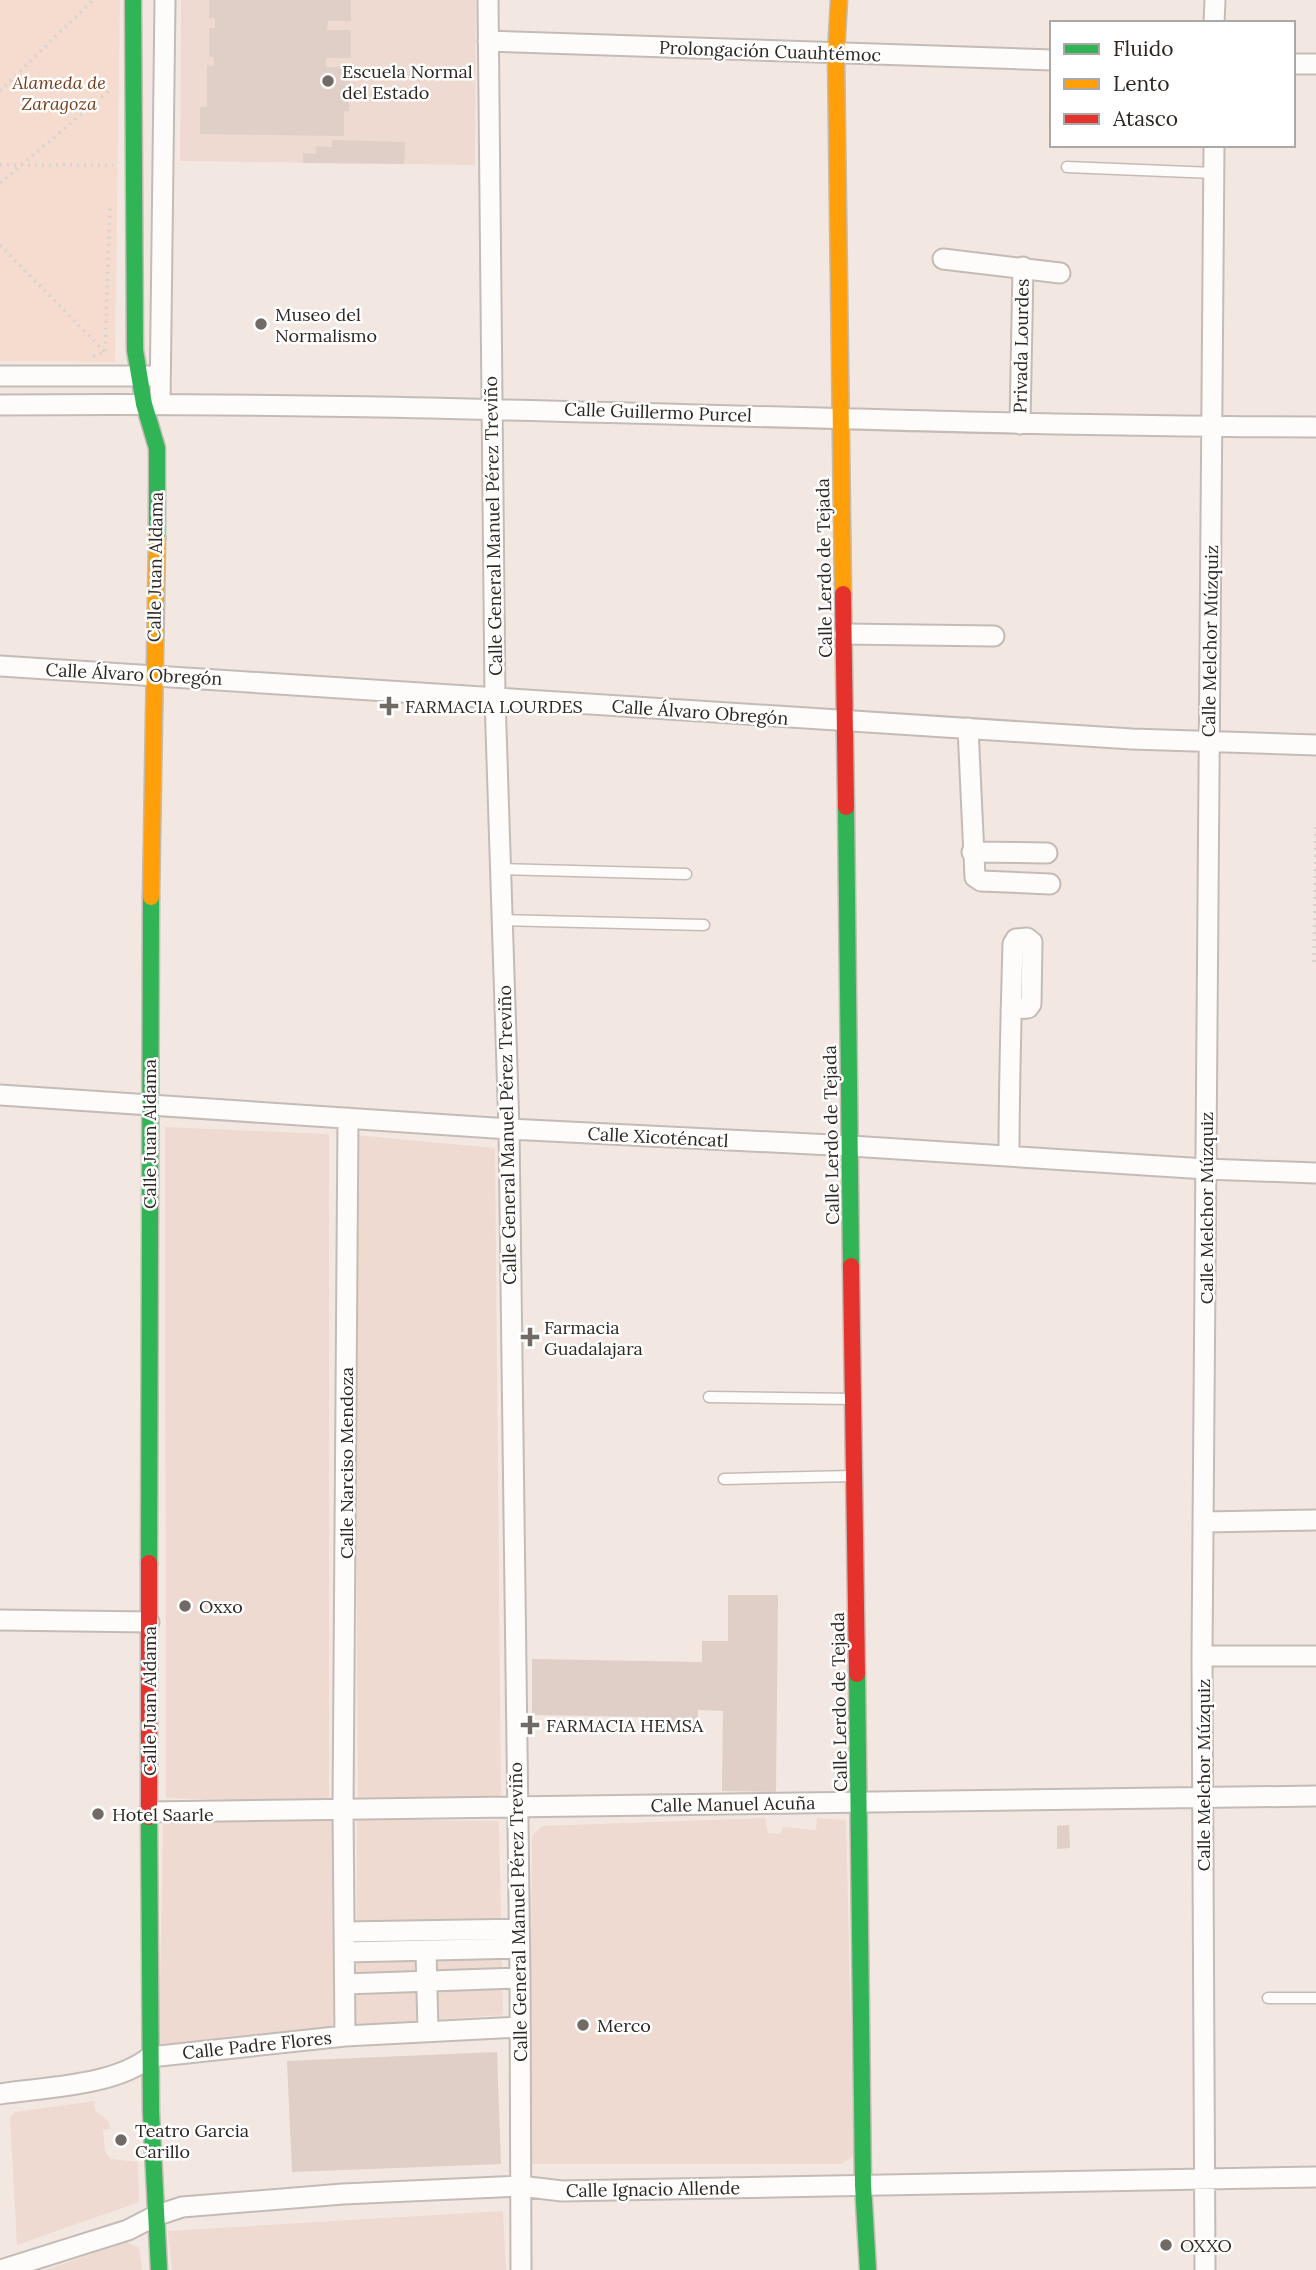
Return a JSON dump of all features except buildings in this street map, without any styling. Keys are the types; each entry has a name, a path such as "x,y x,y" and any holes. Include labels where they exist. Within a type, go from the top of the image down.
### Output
{"street":[{"name":"Calle Juan Aldama","path":"133,0 135,350 139,376 152,404 158,471 153,674 149,1104 149,1812 150,2057 159,2270"},
{"name":"Calle Juan Aldama","path":"152,404 160,376 165,0"},
{"name":"Calle General Manuel Pérez Treviño","path":"488,0 495,698 509,1129 521,2270"},
{"name":"Calle Lerdo de Tejada","path":"839,0 836,54 863,2185 868,2270"},
{"path":"1214,21 1215,0"},
{"name":"Prolongación Cuauhtémoc","path":"488,41 1050,60"},
{"path":"1295,64 1316,64"},
{"name":"Calle Melchor Múzquiz","path":"1205,2270 1202,1656 1214,147"},
{"name":"Privada Lourdes","path":"943,259 1060,273"},
{"name":"Privada Lourdes","path":"1020,424 1023,267"},
{"path":"0,376 160,376"},
{"name":"Calle Guillermo Purcel","path":"0,405 491,408 1020,424 1316,427"},
{"path":"844,634 993,636"},
{"name":"Calle Álvaro Obregón","path":"0,666 845,721 1208,742 1316,745"},
{"path":"968,728 973,873 981,881 1050,884"},
{"path":"972,852 1046,853"},
{"path":"1009,1156 1011,1009"},
{"name":"Calle Xicoténcatl","path":"0,1096 509,1129 1316,1173"},
{"name":"Calle Narciso Mendoza","path":"345,2036 343,1809 348,1118"},
{"path":"1204,1522 1316,1520"},
{"path":"0,1620 149,1622"},
{"path":"1202,1656 1316,1656"},
{"name":"Calle Manuel Acuña","path":"149,1812 1316,1796"},
{"path":"345,1931 519,1939"},
{"path":"345,1952 426,1951 519,1939"},
{"path":"426,1951 428,2030"},
{"path":"345,1984 520,1978"},
{"name":"Calle Padre Flores","path":"0,2094 109,2078 132,2070 150,2057 345,2036 520,2027"},
{"name":"Calle Ignacio Allende","path":"1,2270 128,2230 155,2216 182,2207 343,2194 520,2186 562,2191 1316,2178"}],"lane":[{"path":"1067,167 1214,173"},
{"path":"500,869 686,874"},
{"path":"501,919 704,925"},
{"path":"709,1397 854,1399"},
{"path":"724,1479 855,1476"},
{"path":"1268,1998 1316,1998"}],"path":[{"path":"0,91 93,0"},
{"path":"0,183 113,88 113,101"},
{"path":"112,152 112,165"},
{"path":"0,165 133,165"},
{"path":"105,352 110,205"},
{"path":"0,245 105,352"},
{"path":"90,357 105,352"},
{"path":"1314,962 1316,824"}],"shaded area":[{"name":"Escuela Normal del Estado","path":"181,0 476,0 475,165 180,161"},
{"path":"165,1127 329,1134 329,1803 166,1798"},
{"path":"354,1135 495,1148 501,1797 358,1800"},
{"path":"765,1818 768,1833 780,1834 783,1827 816,1830 817,1818 846,1820 854,2156 841,2164 529,2164 532,1836 542,1826"},
{"path":"334,1819 333,2031 159,2048 163,1821"},
{"path":"357,1819 499,1821 503,2015 356,2025"},
{"path":"94,2101 95,2110 109,2122 110,2129 103,2130 105,2152 111,2159 138,2162 139,2202 17,2245 10,2117 15,2112"},
{"path":"503,2211 506,2270 172,2270 168,2231"},
{"path":"127,2242 139,2248 142,2270 45,2270"}],"green space":[{"name":"Alameda de Zaragoza","path":"0,0 120,0 115,362 0,361"}],"traffic: fast":[{"path":"133,0 135,350 144,404 157,448 157,539"},
{"path":"846,807 851,1266"},
{"path":"149,1563 151,897"},
{"path":"857,1674 863,2185 868,2270"},
{"path":"149,1817 151,2112 159,2270"}],"traffic: slow":[{"path":"839,0 836,54 843,594"},
{"path":"151,897 157,539"}],"traffic: jam":[{"path":"843,594 846,807"},
{"path":"851,1266 857,1674"},
{"path":"149,1563 149,1817"}],"place":[{"name":"Escuela Normal del Estado","path":"328,81"},
{"name":"Museo del Normalismo","path":"261,324"},
{"name":"FARMACIA LOURDES","path":"389,706"},
{"name":"Farmacia Guadalajara","path":"530,1337"},
{"name":"Oxxo","path":"185,1606"},
{"name":"FARMACIA HEMSA","path":"530,1725"},
{"name":"Hotel Saarle","path":"98,1814"},
{"name":"Merco","path":"583,2025"},
{"name":"Teatro Garcia Carillo","path":"121,2140"},
{"name":"OXXO","path":"1166,2245"}]}
